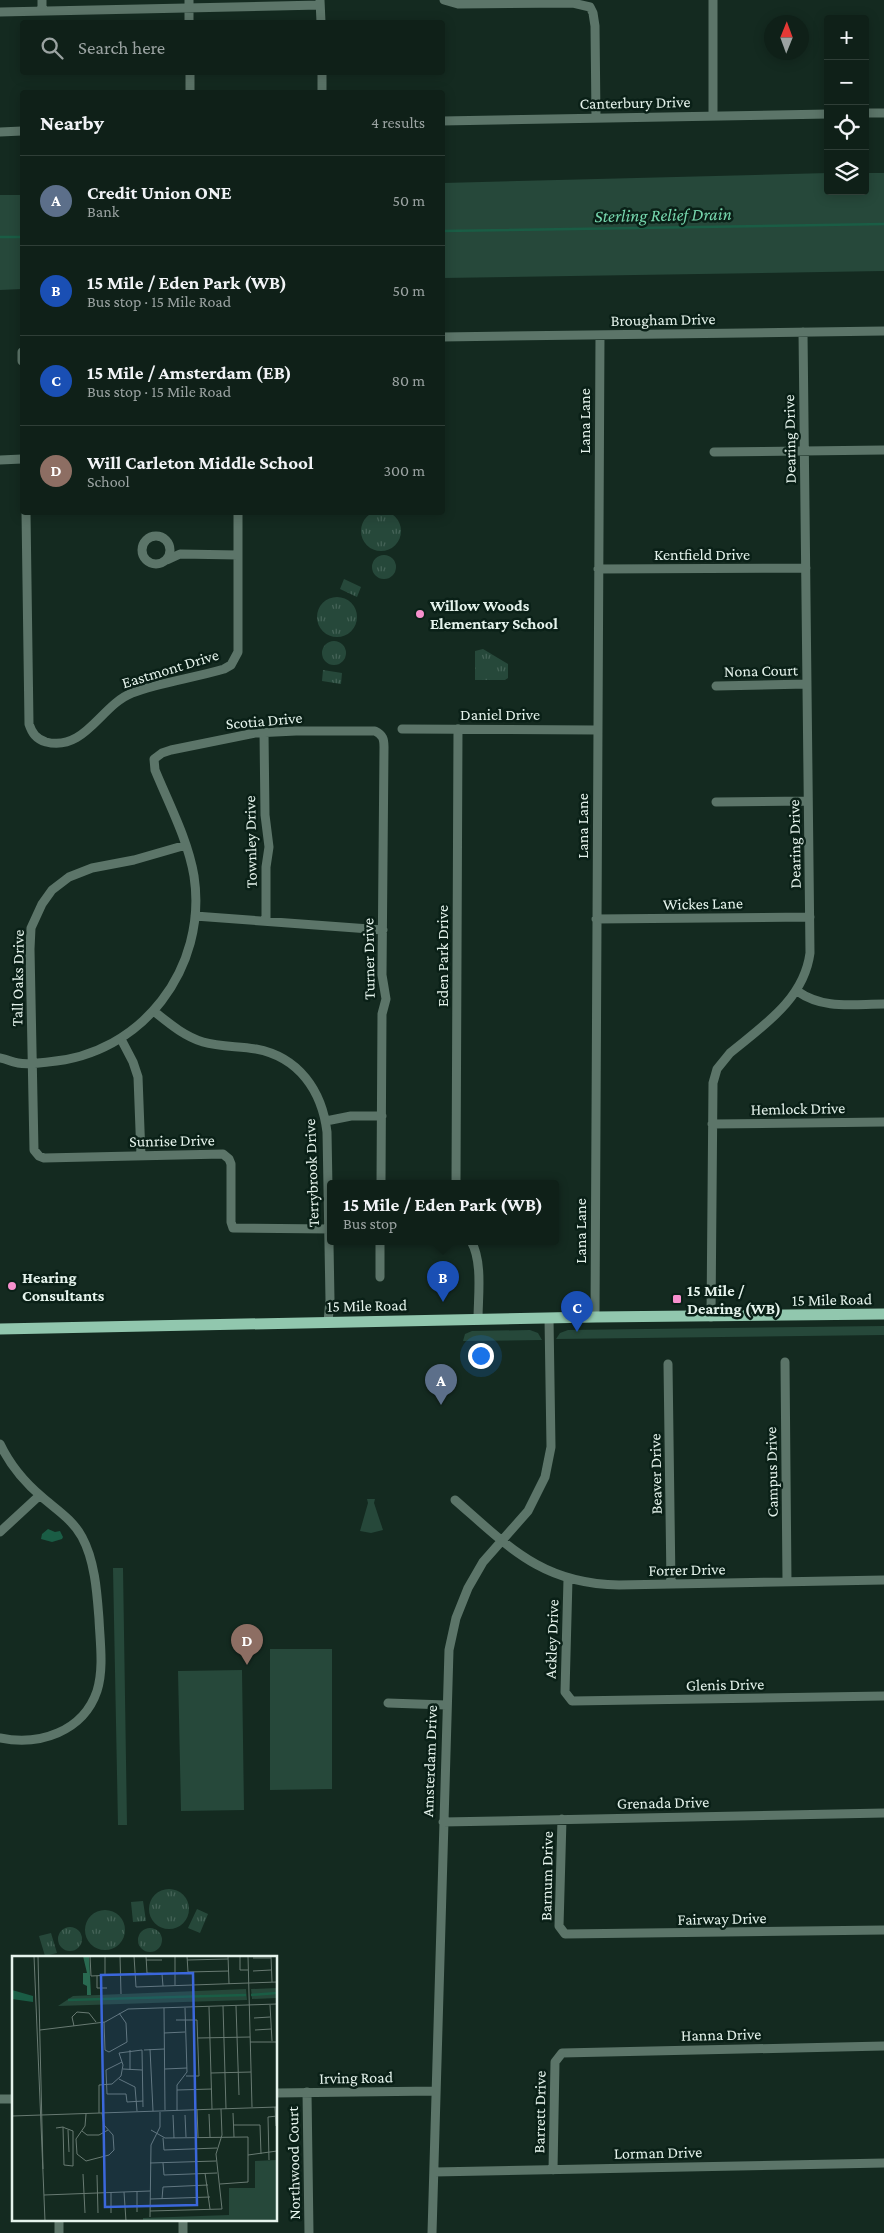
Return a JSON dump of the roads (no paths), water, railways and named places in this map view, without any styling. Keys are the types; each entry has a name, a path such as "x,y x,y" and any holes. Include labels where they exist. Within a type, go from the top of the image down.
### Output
{"main road":[{"name":"15 Mile Road","path":"0,1329 595,1317 884,1314"}],"street":[{"path":"42,0 42,11"},
{"path":"444,0 458,4 573,3 590,7 595,19 596,118"},
{"path":"713,0 713,115"},
{"path":"0,12 189,4 320,3 321,20"},
{"path":"189,4 189,20"},
{"path":"190,75 190,90"},
{"path":"322,75 322,90"},
{"path":"869,113 884,113"},
{"name":"Canterbury Drive","path":"445,121 824,114"},
{"path":"0,132 20,131"},
{"name":"Brougham Drive","path":"445,337 884,331"},
{"name":"Dearing Drive","path":"711,1317 713,1083 717,1069 730,1053 780,1011 798,991 809,963 803,332"},
{"name":"Lana Lane","path":"595,1317 600,335"},
{"path":"714,452 884,450"},
{"path":"0,460 20,459"},
{"name":"Eastmont Drive","path":"26,515 28,715 32,732 39,740 50,743 64,743 74,739 88,730 121,698 130,694 224,670 231,665 238,652 238,515"},
{"path":"180,554 159,564 146,561 144,544 150,536 159,535 164,538 170,549 180,554 238,555"},
{"path":"167,560 170,549"},
{"name":"Kentfield Drive","path":"598,569 806,568"},
{"name":"Nona Court","path":"716,686 807,684"},
{"name":"Daniel Drive","path":"402,728 598,730"},
{"name":"Eden Park Drive","path":"456,1180 458,729"},
{"name":"Scotia Drive","path":"186,846 155,770 154,760 162,753 222,738 264,732 375,732 381,734"},
{"name":"Townley Drive","path":"264,732 266,828 269,841 266,867 266,921"},
{"name":"Turner Drive","path":"381,734 384,747 382,975 386,999 382,1014 381,1180"},
{"path":"716,802 808,800"},
{"path":"0,1058 17,1063 32,1064 74,1059 96,1052 121,1039 155,1012 179,974 188,950 195,916 194,877 186,846"},
{"name":"Tall Oaks Drive","path":"37,1154 34,1146 31,928 47,897 61,883 80,872 186,846"},
{"path":"195,916 383,930"},
{"name":"Wickes Lane","path":"596,919 810,917"},
{"path":"798,991 822,1004 884,1004"},
{"name":"Terrybrook Drive","path":"155,1012 177,1030 203,1042 264,1051 283,1059 300,1072 313,1086 326,1121 328,1180"},
{"path":"121,1039 134,1062 138,1077 141,1156"},
{"path":"326,1121 351,1116 382,1116"},
{"name":"Hemlock Drive","path":"712,1124 884,1122"},
{"name":"Sunrise Drive","path":"37,1154 44,1158 219,1153 227,1156 231,1164 231,1222 233,1228 327,1229"},
{"name":"Terrybrook Drive","path":"328,1322 330,1300 329,1245"},
{"path":"380,1245 380,1277"},
{"path":"473,1245 478,1265 478,1320"},
{"name":"Amsterdam Drive","path":"432,2233 449,1650 456,1618 475,1575 535,1500 548,1466 551,1447 549,1318"},
{"name":"Campus Drive","path":"785,1362 788,1582"},
{"name":"Beaver Drive","path":"668,1364 671,1584"},
{"path":"0,1444 19,1475 69,1519 82,1536 87,1548 98,1607 100,1660 97,1690 84,1713 73,1724 46,1739 24,1741 0,1738"},
{"path":"0,1532 40,1495"},
{"name":"Forrer Drive","path":"455,1500 536,1566 568,1579 603,1585 884,1580"},
{"name":"Ackley Drive","path":"568,1579 565,1692 568,1699"},
{"name":"Glenis Drive","path":"568,1699 575,1702 884,1696"},
{"path":"388,1703 446,1705"},
{"name":"Grenada Drive","path":"443,1822 884,1813"},
{"name":"Barnum Drive","path":"562,1819 559,1926 562,1932"},
{"name":"Fairway Drive","path":"562,1932 569,1935 884,1930"},
{"name":"Hanna Drive","path":"558,2055 565,2052 884,2046"},
{"name":"Barrett Drive","path":"553,2170 555,2062 558,2055"},
{"name":"Irving Road","path":"278,2093 436,2091"},
{"name":"Northwood Court","path":"307,2092 309,2233"},
{"name":"Lorman Drive","path":"434,2172 884,2163"},
{"path":"58,2220 59,2233"},
{"path":"183,2220 184,2233"}],"waterway":[{"name":"Sterling Relief Drain","path":"445,231 884,224"},
{"name":"Sterling Relief Drain","path":"0,237 20,237"}],"place":[{"name":"Willow Woods Elementary School","path":"420,614"},
{"name":"Hearing Consultants","path":"12,1286"},
{"name":"15 Mile / Dearing (WB)","path":"677,1299"},
{"name":"15 Mile / Eden Park (WB)","path":"443,1302"},
{"name":"15 Mile / Amsterdam (EB)","path":"577,1332"},
{"name":"Credit Union ONE","path":"441,1405"},
{"name":"Will Carleton Middle School","path":"247,1665"}]}
